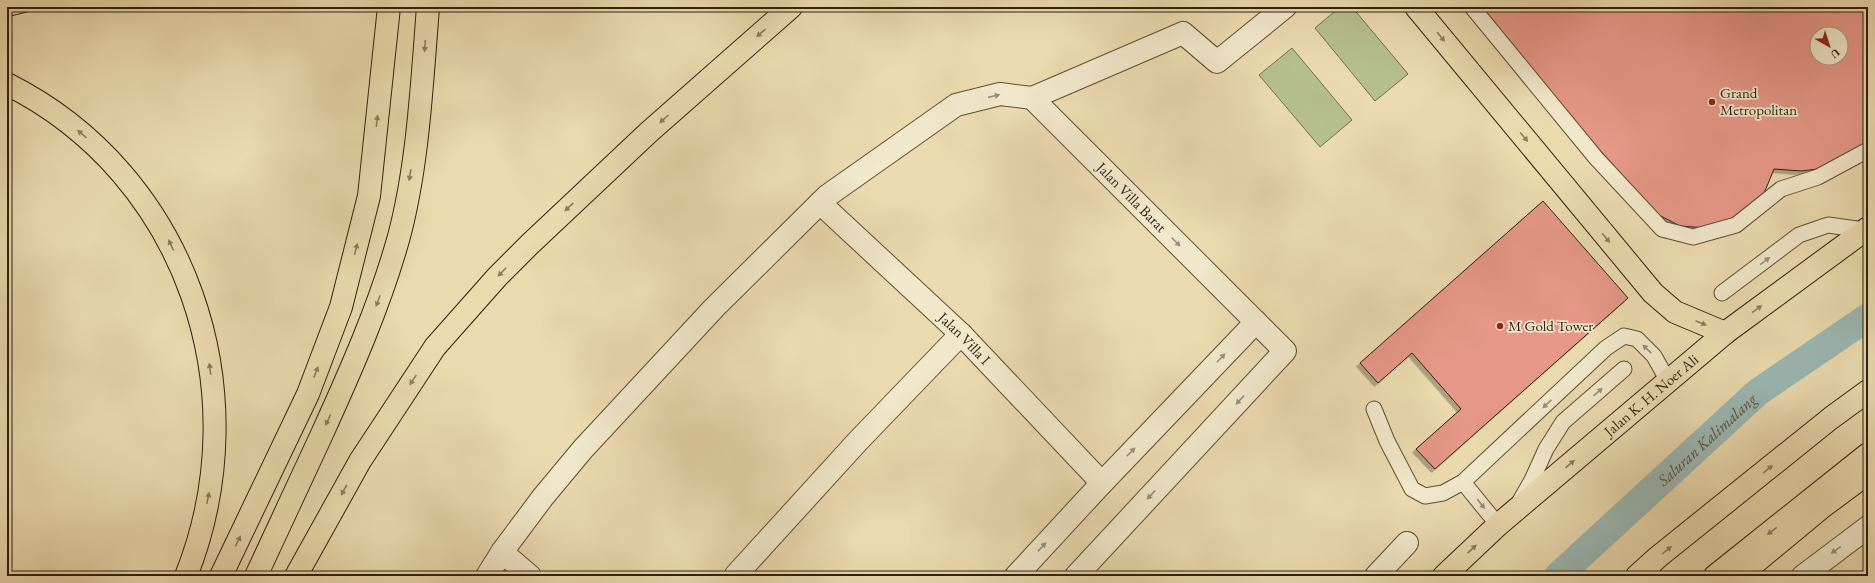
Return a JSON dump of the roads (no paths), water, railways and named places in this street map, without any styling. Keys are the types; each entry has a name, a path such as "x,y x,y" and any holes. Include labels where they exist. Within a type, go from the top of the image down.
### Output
{"main road":[{"path":"221,576 308,394 341,307 369,196 389,7"},
{"path":"256,576 352,365 386,278 398,238 413,156 422,84 428,7"},
{"path":"296,576 360,461 435,347 497,277 530,244 649,132 791,7"},
{"path":"1416,7 1653,294 1675,312 1725,333"},
{"path":"7,84 42,104 71,124 95,144 119,168 152,212 168,239 193,296 208,353 214,426 210,483 205,510 196,546 186,576"},
{"name":"Jalan K. H. Noer Ali","path":"1444,576 1505,520 1725,333 1866,229"},
{"path":"1637,576 1831,418 1868,391"},
{"path":"1715,576 1868,454"},
{"path":"1739,576 1821,508 1868,473"}],"street":[{"path":"487,576 502,552 544,496 583,449 714,308 827,196 956,105 1000,94 1032,98 1183,33 1218,62 1285,7"},
{"name":"Jalan Villa Barat","path":"1032,98 1285,351 1076,576"},
{"name":"Jalan Villa I","path":"820,203 961,334 1102,483"},
{"path":"1016,576 1102,483 1256,322"},
{"path":"735,576 858,441 961,334"},
{"path":"1803,576 1868,527"},
{"path":"1376,576 1407,543"},
{"path":"502,552 530,576"}],"lane":[{"path":"1472,7 1596,158 1662,228 1693,237 1736,225 1781,189 1818,177 1868,150"},
{"path":"1722,293 1799,235 1828,225 1866,229"},
{"path":"1374,409 1387,442 1412,488 1425,496 1443,493 1463,482 1606,348 1624,336 1637,340 1654,356 1668,381"},
{"path":"1463,482 1505,520 1532,480 1546,449 1563,422 1624,369"}],"waterway":[{"name":"Saluran Kalimalang","path":"1558,576 1758,392 1868,317"}],"tram line":[{"path":"7,17 47,7"}],"place":[{"name":"Grand Metropolitan","path":"1712,102"},
{"name":"M Gold Tower","path":"1500,326"}]}
